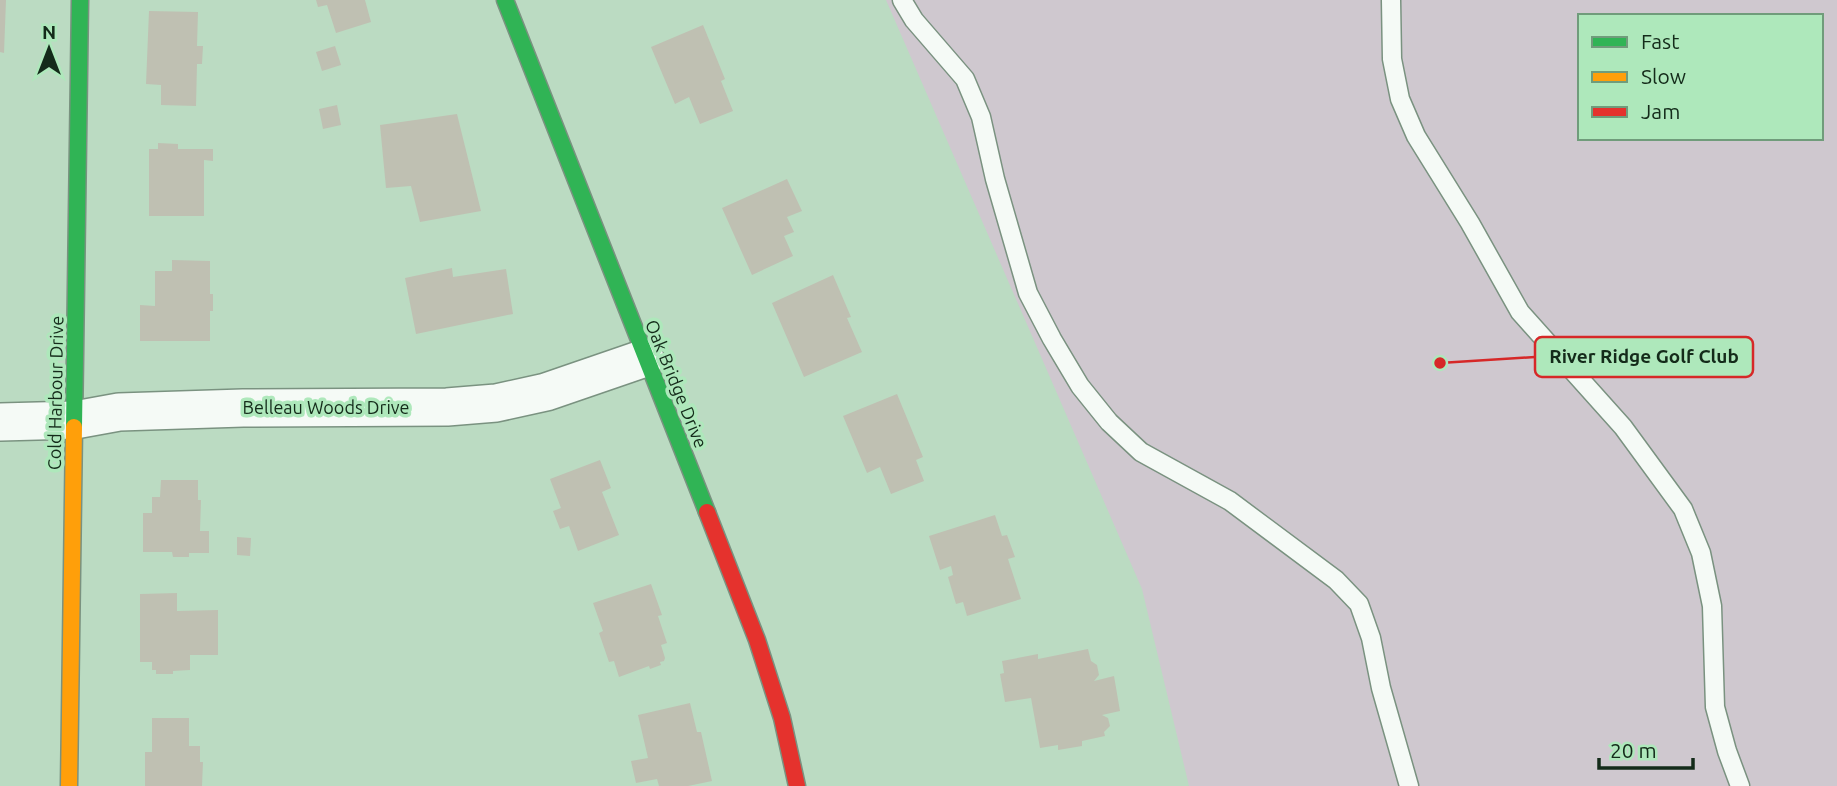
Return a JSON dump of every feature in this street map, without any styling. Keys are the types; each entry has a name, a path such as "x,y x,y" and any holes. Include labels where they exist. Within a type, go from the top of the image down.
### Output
{"street":[{"name":"Cold Harbour Drive","path":"69,786 80,0"},
{"name":"Oak Bridge Drive","path":"505,0 757,640 782,718 797,786"},
{"name":"Belleau Woods Drive","path":"0,422 75,419 119,412 243,408 447,407 496,403 546,392 645,358"}],"lane":[{"path":"902,0 914,20 965,79 981,117 995,179 1027,293 1080,386 1109,422 1141,452 1230,501 1336,580 1359,604 1371,638 1381,688 1409,786"},
{"path":"1391,0 1392,59 1400,99 1416,136 1470,223 1520,312 1623,427 1683,509 1701,553 1712,606 1715,707 1740,786"}],"shaded area":[{"path":"886,0 1837,0 1837,786 1189,786 1142,589"}],"building":[{"path":"0,0 6,0 4,53 0,52"},
{"path":"316,0 365,0 371,22 336,33 327,5 318,7"},
{"path":"149,11 198,12 197,46 203,46 202,64 197,64 196,106 161,105 161,85 146,84"},
{"path":"703,25 725,79 721,81 733,111 700,124 689,97 675,104 651,47"},
{"path":"335,46 341,65 322,71 316,52"},
{"path":"337,105 341,125 323,129 319,109"},
{"path":"457,114 481,211 420,222 411,186 386,188 380,125"},
{"path":"158,143 178,144 178,149 213,149 213,161 204,160 204,216 149,216 149,149 158,149"},
{"path":"787,179 802,211 787,217 794,232 784,236 793,256 752,275 722,208"},
{"path":"172,260 210,261 213,311 210,311 210,341 140,341 140,305 155,306 155,271 172,271"},
{"path":"452,268 453,277 506,269 513,314 416,334 405,278"},
{"path":"833,275 862,352 804,377 772,303"},
{"path":"897,394 923,457 916,460 924,481 891,494 880,467 867,473 843,416"},
{"path":"600,460 611,488 602,492 619,535 578,551 569,526 560,529 553,511 561,508 550,479"},
{"path":"161,480 198,480 198,500 201,500 200,531 209,531 209,553 189,553 189,557 173,557 172,552 143,552 143,513 152,513 152,497 160,497"},
{"path":"995,515 1002,536 1007,535 1015,557 1008,559 1021,599 967,616 963,602 956,604 948,577 953,575 951,566 940,570 929,536"},
{"path":"237,537 251,538 250,556 237,555"},
{"path":"651,584 662,615 658,616 667,643 661,645 664,661 650,669 649,666 619,677 614,661 609,662 599,633 603,631 593,603"},
{"path":"177,593 177,611 218,610 218,655 190,655 190,670 156,674 156,670 152,670 152,662 140,662 140,594"},
{"path":"1088,649 1099,675 1094,681 1114,676 1120,711 1102,715 1108,718 1110,726 1104,732 1105,736 1082,741 1082,746 1058,750 1058,745 1040,748 1031,698 1005,702 1000,674 1004,673 1002,661 1038,654 1038,659"},
{"path":"690,703 697,732 701,732 712,781 688,786 659,786 657,779 636,783 631,761 648,758 638,715"},
{"path":"152,718 189,718 189,746 200,746 200,762 203,762 202,786 145,786 145,752 152,752"}],"traffic: fast":[{"path":"74,427 80,0"},
{"path":"505,0 707,512"}],"traffic: slow":[{"path":"69,786 74,427"}],"traffic: jam":[{"path":"707,512 757,640 782,718 797,786"}],"place":[{"name":"River Ridge Golf Club","path":"1440,363"}]}
